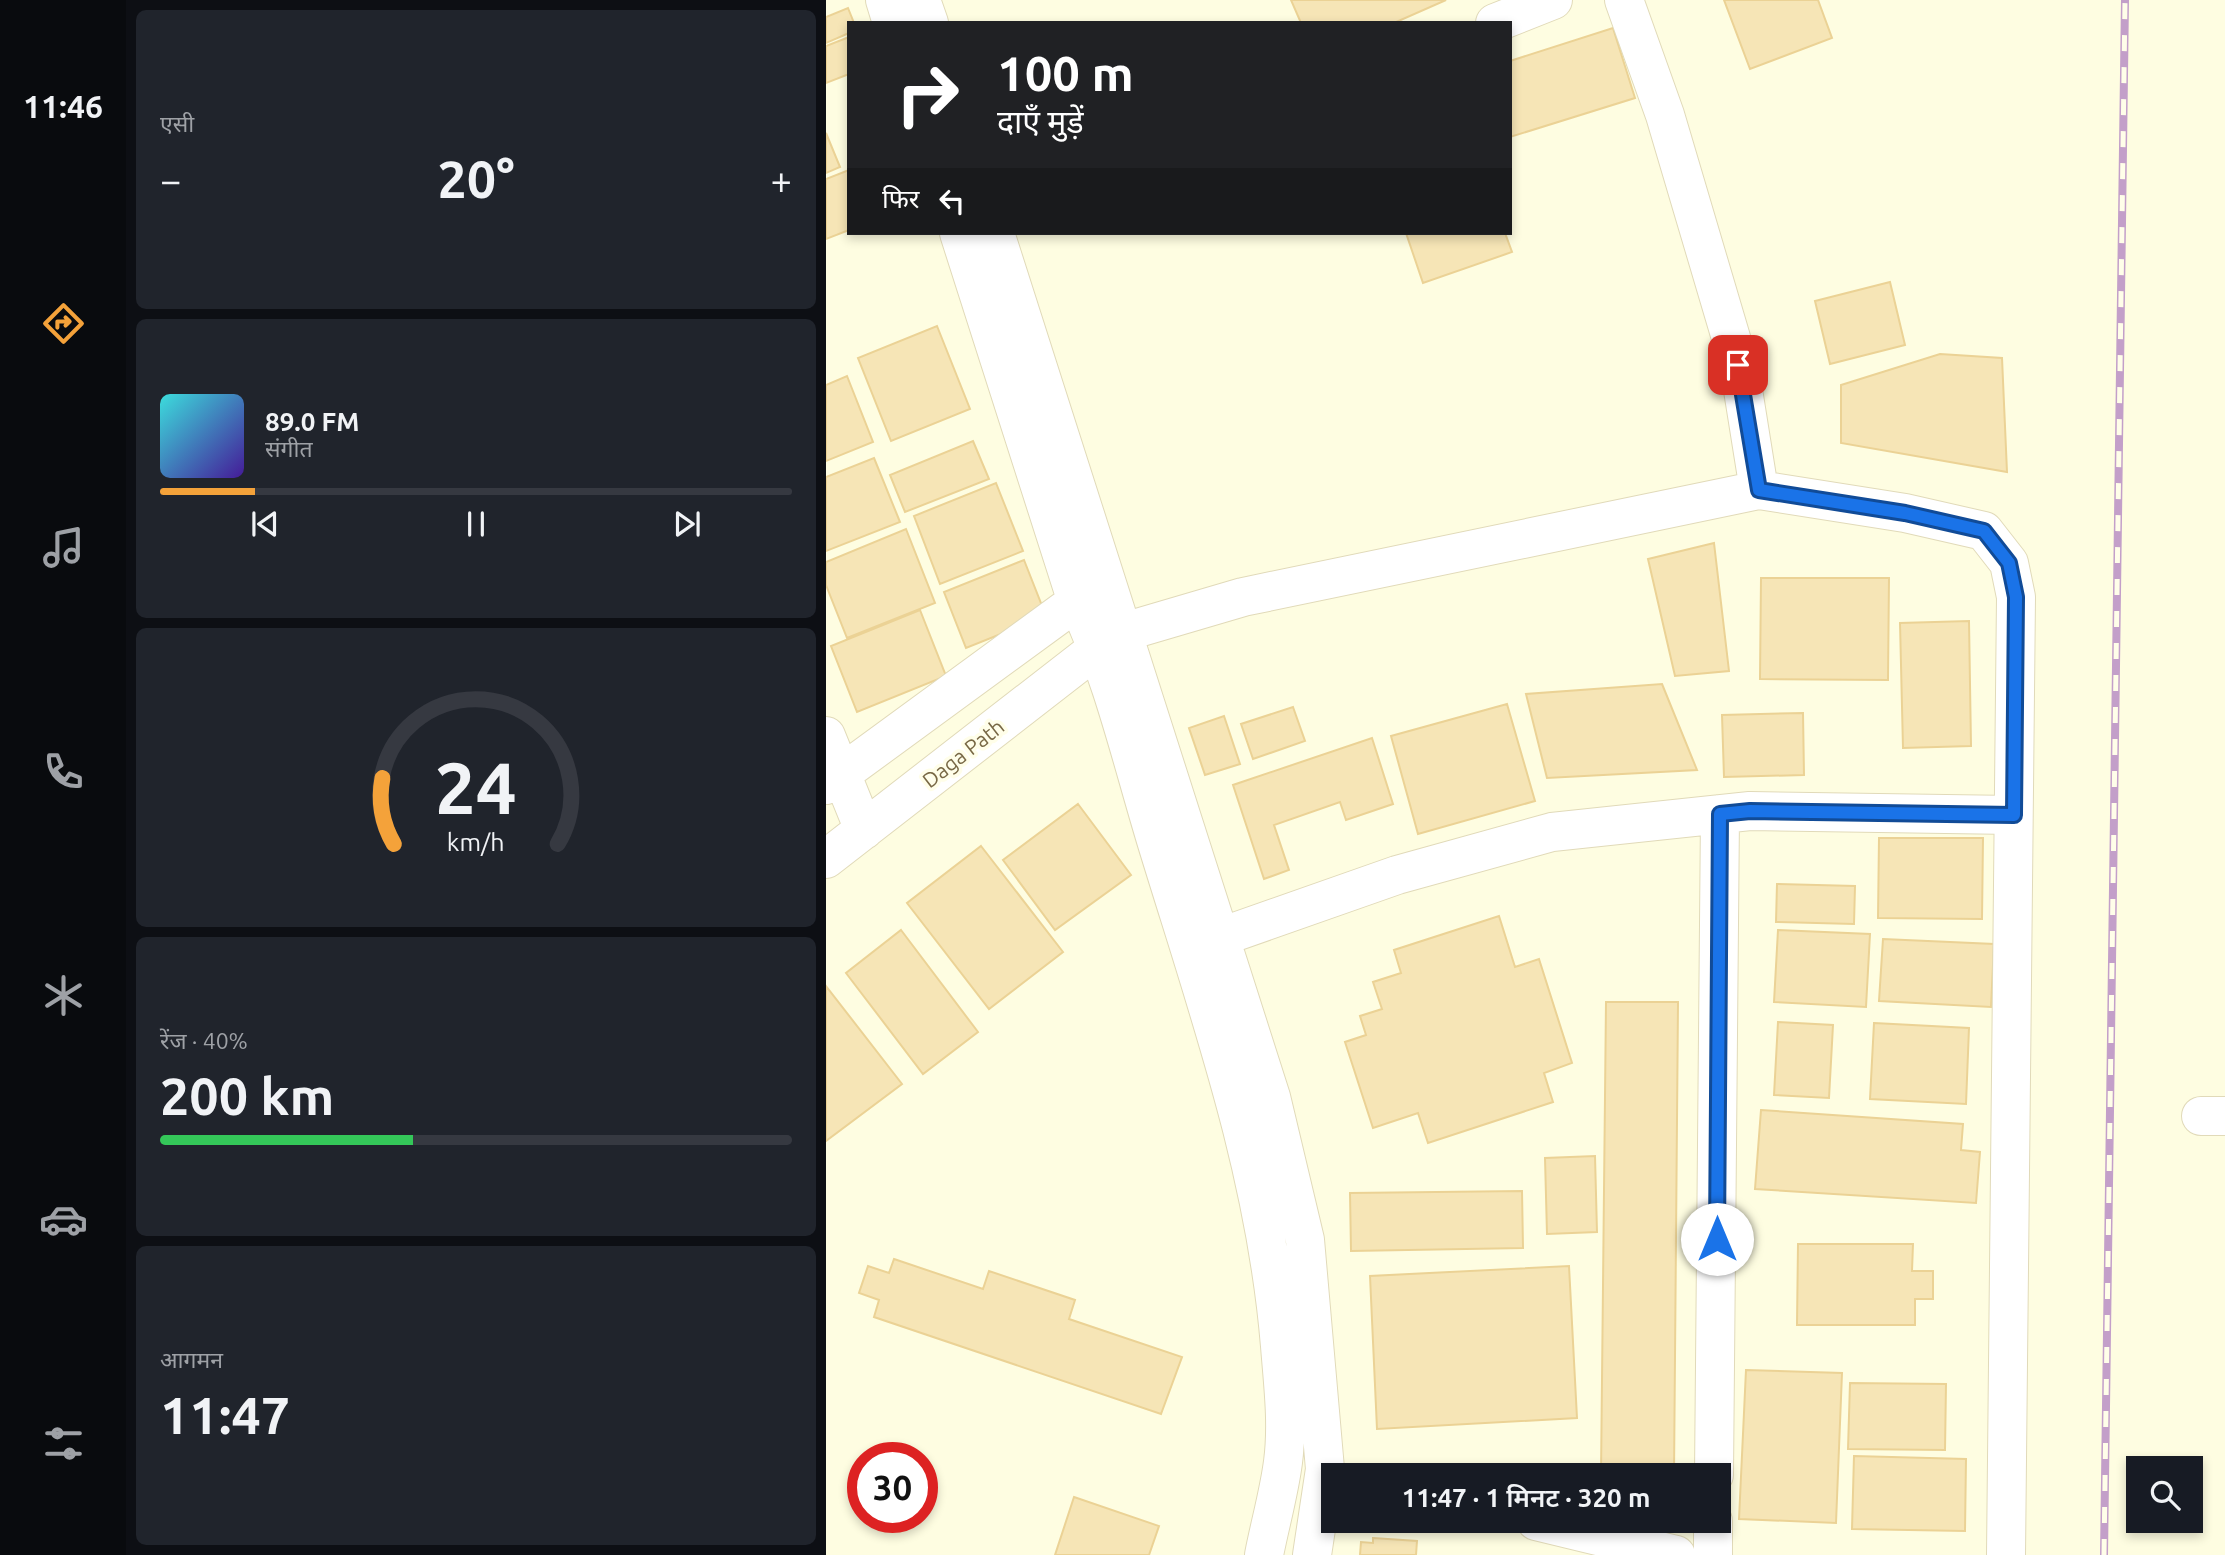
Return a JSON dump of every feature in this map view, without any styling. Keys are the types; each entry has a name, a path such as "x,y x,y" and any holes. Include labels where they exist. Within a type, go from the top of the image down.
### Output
{"street":[{"path":"885,0 891,21"},
{"path":"921,0 928,21"},
{"path":"1500,21 1553,0"},
{"path":"1624,0 1665,116 1738,365 1759,490"},
{"path":"960,235 1111,640 1204,942 1270,1097 1305,1240 1337,1463"},
{"path":"996,235 1092,590"},
{"path":"1111,640 1243,597 1759,490 1905,513 1984,531 2009,563 2016,597 2006,1555"},
{"path":"833,780 1092,590"},
{"name":"Daga Path","path":"826,859 1111,640"},
{"path":"826,736 833,780 864,830"},
{"path":"1204,942 1397,875 1552,832 1750,811 2014,815"},
{"path":"1714,1463 1720,814"},
{"path":"1204,942 1231,1079 1252,1163 1276,1299 1284,1404 1283,1461 1264,1555"},
{"path":"1283,1461 1321,1469"},
{"path":"1312,1555 1321,1526"},
{"path":"1585,1533 1676,1555"},
{"path":"1713,1533 1713,1555"}],"building":[{"path":"1291,0 1446,0 1399,21 1300,21"},
{"path":"1724,0 1818,0 1832,38 1750,69"},
{"path":"848,8 853,21 847,21 847,34 826,43 826,17"},
{"path":"1613,28 1635,98 1512,136 1512,60"},
{"path":"847,38 847,75 826,83 826,46"},
{"path":"826,133 840,167 826,173"},
{"path":"847,171 847,231 826,239 826,179"},
{"path":"1407,235 1506,235 1512,252 1423,283"},
{"path":"1890,282 1905,345 1830,364 1815,301"},
{"path":"937,326 970,409 891,441 858,358"},
{"path":"1940,354 2002,358 2007,472 1841,443 1841,385"},
{"path":"847,376 873,442 826,461 826,385"},
{"path":"973,441 989,479 905,512 890,475"},
{"path":"874,458 900,522 826,551 826,477"},
{"path":"996,483 1023,551 940,584 914,516"},
{"path":"906,529 935,603 847,638 826,585 826,562"},
{"path":"1714,543 1729,671 1675,676 1648,559"},
{"path":"1024,560 1046,616 966,648 944,592"},
{"path":"1761,578 1889,578 1888,680 1760,679"},
{"path":"920,610 946,676 857,712 831,646"},
{"path":"1969,621 1971,746 1903,748 1900,623"},
{"path":"1662,684 1697,770 1547,778 1526,694"},
{"path":"1507,704 1535,801 1418,834 1391,736"},
{"path":"1293,707 1305,741 1253,759 1241,724"},
{"path":"1803,713 1804,775 1724,777 1722,715"},
{"path":"1224,716 1240,764 1205,775 1189,728"},
{"path":"1372,738 1393,804 1346,820 1340,802 1274,825 1289,870 1264,879 1233,785"},
{"path":"1078,804 1131,875 1055,930 1003,860"},
{"path":"1879,838 1983,838 1982,919 1878,918"},
{"path":"981,846 1063,952 989,1009 907,903"},
{"path":"1777,884 1855,886 1854,924 1776,922"},
{"path":"1499,916 1515,967 1539,959 1572,1063 1544,1073 1553,1102 1428,1143 1418,1113 1373,1128 1345,1042 1366,1035 1360,1016 1382,1009 1373,982 1401,973 1394,950"},
{"path":"901,930 978,1032 923,1074 846,973"},
{"path":"1778,930 1870,934 1866,1007 1774,1002"},
{"path":"1883,939 1994,944 1991,1007 1879,1001"},
{"path":"826,986 902,1084 826,1141"},
{"path":"1606,1002 1678,1002 1674,1463 1601,1463"},
{"path":"1778,1022 1833,1025 1829,1098 1774,1095"},
{"path":"1874,1023 1969,1028 1966,1104 1870,1099"},
{"path":"1761,1110 1963,1124 1961,1150 1980,1152 1976,1203 1755,1189"},
{"path":"1595,1156 1597,1232 1547,1234 1545,1158"},
{"path":"1522,1191 1523,1248 1351,1251 1350,1193"},
{"path":"1798,1244 1913,1244 1912,1271 1933,1271 1933,1299 1915,1299 1915,1325 1797,1325"},
{"path":"894,1259 983,1289 989,1271 1075,1300 1069,1319 1182,1357 1161,1414 874,1317 879,1300 859,1293 868,1266 889,1273"},
{"path":"1569,1266 1577,1418 1377,1429 1370,1276"},
{"path":"1746,1370 1842,1373 1836,1523 1739,1519"},
{"path":"1850,1383 1946,1384 1945,1450 1848,1449"},
{"path":"1854,1456 1966,1459 1965,1531 1852,1529"},
{"path":"1074,1497 1159,1526 1149,1555 1055,1555"},
{"path":"1373,1538 1417,1541 1416,1555 1360,1555 1361,1542 1373,1543"}],"railway":[{"path":"2104,1555 2125,0"}],"route":[{"path":"1717,1239 1720,814 1750,811 2014,815 2016,597 2009,563 1984,531 1905,513 1759,490 1738,365"}]}
